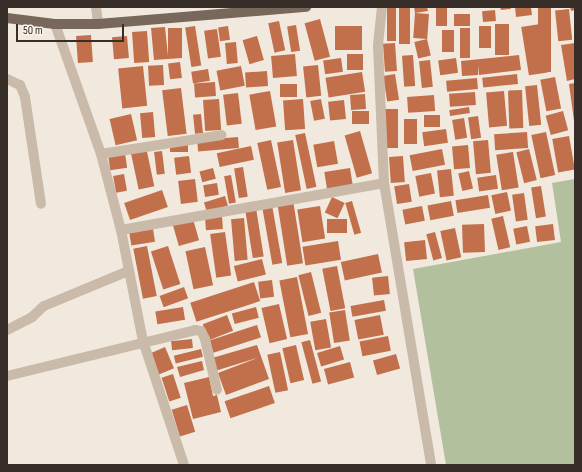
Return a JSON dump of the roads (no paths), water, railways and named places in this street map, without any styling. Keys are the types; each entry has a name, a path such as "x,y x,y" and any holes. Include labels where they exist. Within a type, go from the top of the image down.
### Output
{"main road":[{"path":"7,18 55,24 98,24 236,10 306,7"}],"street":[{"path":"96,7 98,24"},
{"path":"382,7 378,46 384,183 431,465"},
{"path":"55,24 101,154 121,230 143,341 184,465"},
{"path":"7,79 20,86 25,97 41,204"},
{"path":"101,154 222,136"},
{"path":"121,230 384,183"},
{"path":"7,330 32,317 44,306 128,271"},
{"path":"7,376 143,341 195,330 201,331 205,339 217,390"}]}
